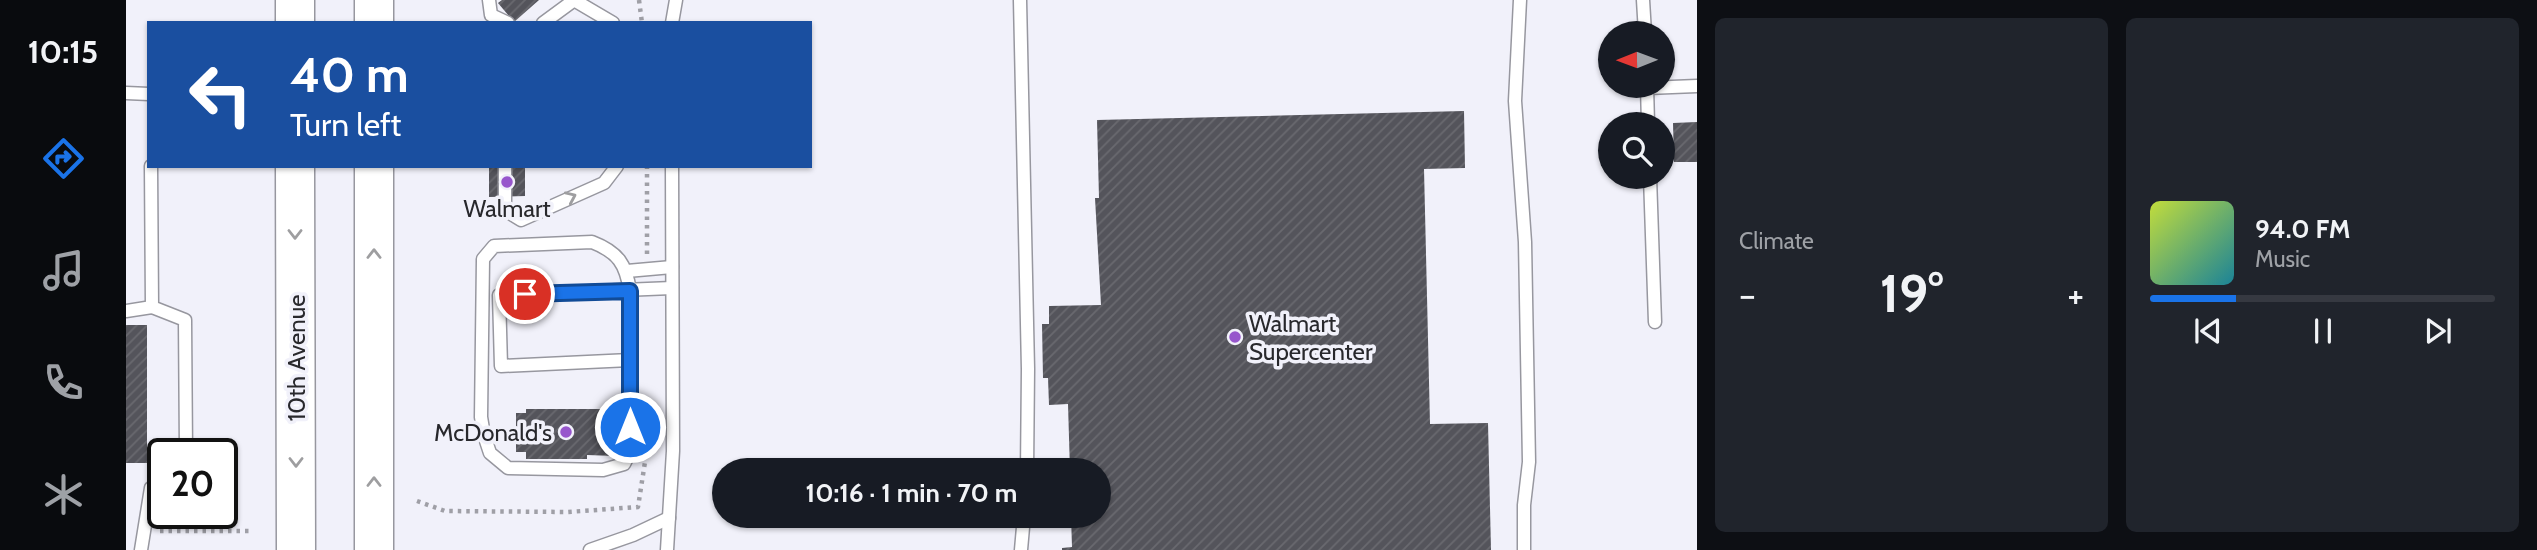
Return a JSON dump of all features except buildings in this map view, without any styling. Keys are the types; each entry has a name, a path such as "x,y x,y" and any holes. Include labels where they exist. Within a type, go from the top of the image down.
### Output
{"main road":[{"path":"295,0 295,21"},
{"path":"374,0 374,21"},
{"name":"10th Avenue","path":"295,168 296,550"},
{"path":"374,168 374,550"}],"lane":[{"path":"489,0 491,15 504,21"},
{"path":"672,21 676,0"},
{"path":"1020,0 1029,393 1027,458"},
{"path":"1520,0 1515,101 1525,242 1529,462 1524,505 1524,550"},
{"path":"1643,0 1644,21"},
{"path":"546,21 574,1 609,21"},
{"path":"1675,86 1697,86"},
{"path":"126,93 147,94"},
{"path":"151,168 152,307"},
{"path":"505,168 505,210 521,220 604,183 616,168"},
{"path":"667,550 673,451 672,168"},
{"path":"1650,189 1655,322"},
{"path":"592,242 611,250 627,271 630,291 631,450 624,464 603,470 508,468 490,453 481,417 483,259 494,246 592,242"},
{"path":"627,271 672,267"},
{"path":"630,360 501,366 499,295 672,288"},
{"path":"126,311 152,307 185,320 186,438"},
{"path":"141,550 147,510"},
{"path":"590,550 633,535 669,518"},
{"path":"1021,550 1023,528"}],"path":[{"path":"639,0 642,21"},
{"path":"647,168 647,269"},
{"path":"417,501 445,511 568,512 638,507 647,455"},
{"path":"144,531 251,531"}],"place":[{"name":"Walmart","path":"507,182"},
{"name":"Walmart Supercenter","path":"1235,337"},
{"name":"McDonald's","path":"566,432"}],"route":[{"path":"525,294 630,291 630,427"}]}
